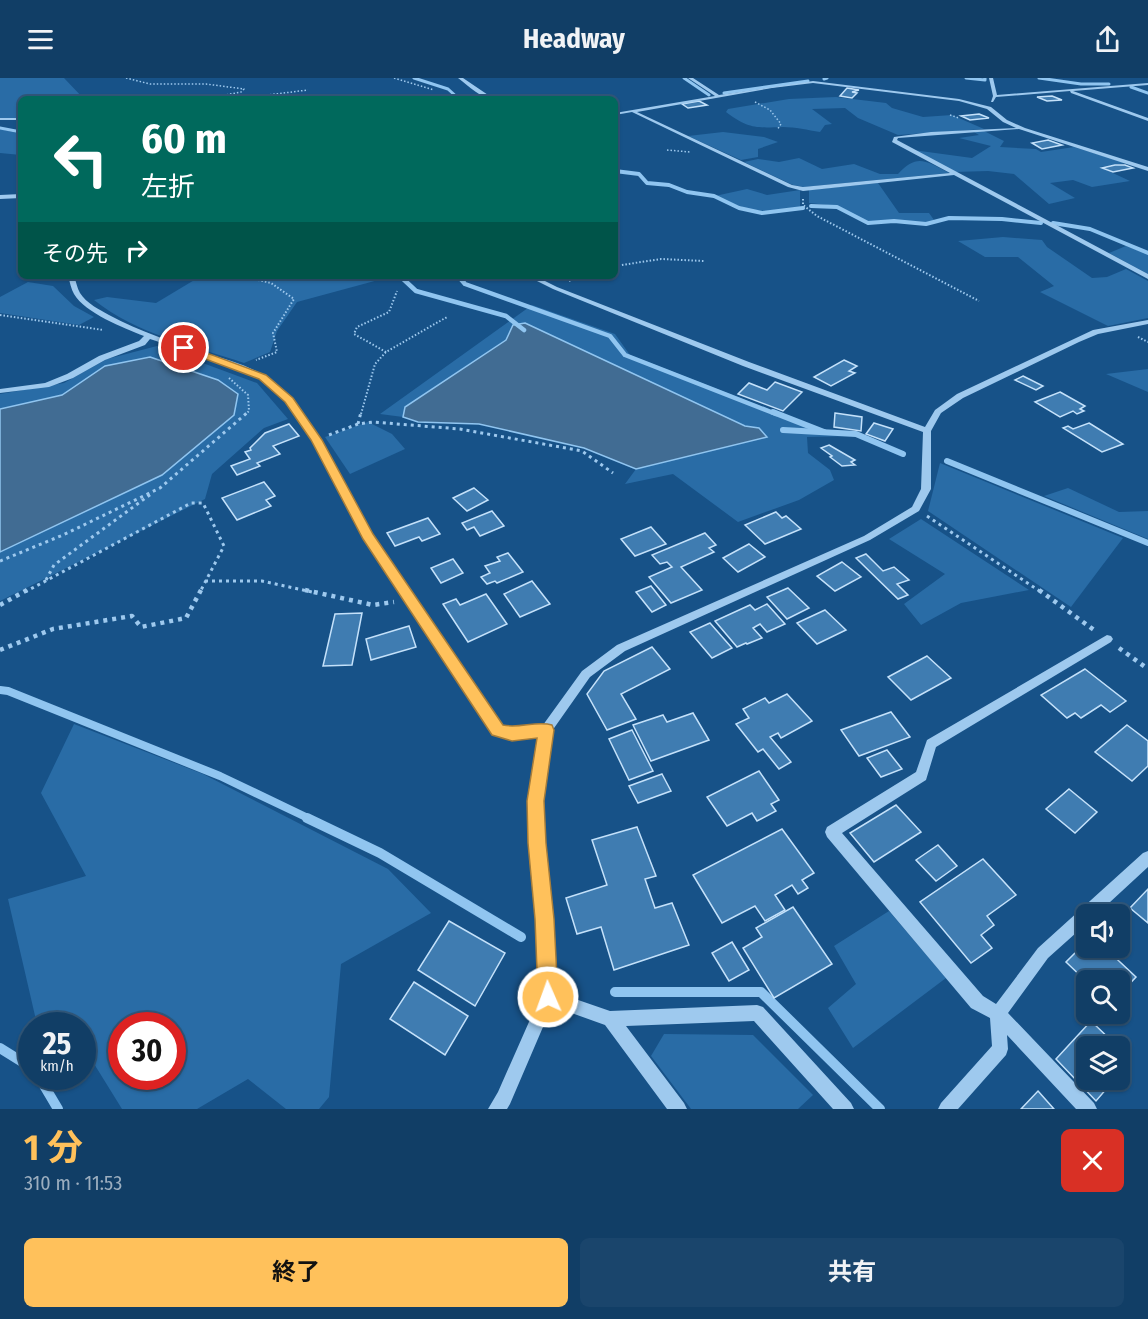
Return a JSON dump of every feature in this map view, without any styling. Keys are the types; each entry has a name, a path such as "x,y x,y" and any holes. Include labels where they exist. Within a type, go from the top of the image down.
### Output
{"street":[{"path":"460,78 477,88 484,96"},
{"path":"690,78 718,96"},
{"path":"813,82 821,78"},
{"path":"989,108 994,96 991,78"},
{"path":"618,113 739,92 813,82 933,96 989,108 1005,121 1023,129 1148,169"},
{"path":"994,96 1148,84"},
{"path":"1069,91 1148,120"},
{"path":"632,111 790,186 803,189 954,174"},
{"path":"0,119 18,119"},
{"path":"1023,129 931,133 896,137 894,141 1148,277"},
{"path":"0,197 18,196"},
{"path":"71,279 72,289 79,299 108,318 148,336 263,377 289,400 317,440 368,536 498,730 512,734 546,730"},
{"path":"537,279 746,364 927,431"},
{"path":"497,1109 504,1098 548,997 536,801 546,730 586,674 621,648 867,537 916,509 926,489 927,431 938,412 970,391 1096,332 1148,322"},
{"path":"0,391 46,385 70,376 102,358 141,343 148,336"},
{"path":"1088,1109 998,1014 977,1002 832,832 921,776 931,744 1107,639"},
{"path":"947,1109 999,1049 998,1014 1043,953 1148,858"},
{"path":"548,997 610,1019 757,1013 844,1109"},
{"path":"610,1019 678,1109"}],"path":[{"path":"126,78 150,84 206,84 244,89 241,92 220,96"},
{"path":"394,78 434,90"},
{"path":"259,96 308,90"},
{"path":"739,92 770,110 782,124 777,130"},
{"path":"803,189 803,205 817,216 979,301"},
{"path":"618,266 661,259 704,261"},
{"path":"239,367 277,352 273,333 294,299 271,283 254,279"},
{"path":"386,352 354,334 357,327 388,312 397,291"},
{"path":"0,315 97,331 127,326"},
{"path":"358,424 375,364 386,352 447,317"},
{"path":"46,580 54,565 160,488 249,411 248,395 226,375"},
{"path":"317,440 358,424 374,422 460,429 582,451 613,473"},
{"path":"0,561 63,535 160,488"},
{"path":"0,605 191,503 203,503 224,546 186,618 141,627 132,616 53,629 0,650"},
{"path":"916,509 1020,577 1148,669"},
{"path":"205,581 262,580 373,605 412,599"}],"shaded area":[{"path":"0,78 64,78 81,96 18,96 18,118 0,118"},
{"path":"836,97 886,103 892,108 923,117 952,115 984,129 898,135 858,118 845,108 812,109 832,124 825,125 820,132 753,126 741,122 726,112 728,109 789,99"},
{"path":"0,129 18,133 18,155 0,153"},
{"path":"984,131 1004,141 1000,147 1036,149 1041,152 1074,147 1126,163 1100,167 1130,181 1092,187 1073,180 1050,183 1075,198 1049,204 1014,174 988,171 954,172 913,150 972,158 991,146 959,138 979,135 974,132"},
{"path":"723,132 764,137 778,142 758,149 758,157 741,160 688,136"},
{"path":"799,158 822,169 854,164 880,174 898,174 911,163 922,161 949,173 804,187 793,185 744,162 758,159 779,162"},
{"path":"878,183 899,213 929,213 934,220 924,224 894,220 869,222 837,206 809,203 809,190"},
{"path":"747,189 767,195 800,190 800,208 775,211 748,209 715,196"},
{"path":"1003,237 1042,240 1047,247 1092,278 1107,277 1126,269 1148,281 1148,318 1108,326 1040,292 1054,286 1018,257 985,257 958,241"},
{"path":"1126,246 1148,254 1148,274 1109,253"},
{"path":"196,279 382,279 297,302 277,331 270,352 244,363 147,330 110,312 94,300 107,297 156,303"},
{"path":"28,282 53,286 74,306 94,317 79,325 0,313 0,297"},
{"path":"532,305 615,334 630,355 820,429 854,436 807,437 808,453 830,470 834,480 799,500 738,522 673,474 625,484 636,469 767,437 759,428 745,426 506,340 405,407 403,417 380,414"},
{"path":"525,323 745,426 759,428 767,437 636,469 584,448 479,424 418,422 403,417 405,407 506,340 513,325"},
{"path":"157,346 257,383 288,419 264,428 212,474 205,499 0,601 0,552 162,475 105,366 62,395 0,409 0,394 64,383 107,359"},
{"path":"150,357 218,380 238,394 234,415 162,475 0,552 0,409 62,395 105,366"},
{"path":"1148,369 1148,392 1106,374"},
{"path":"368,422 392,434 405,449 350,474 325,437"},
{"path":"940,463 1123,538 1071,607 928,511"},
{"path":"1068,488 1119,512 1148,511 1148,539 1044,496"},
{"path":"921,519 1029,590 961,603 921,625 904,604 945,574 889,539"},
{"path":"74,724 203,774 388,869 431,913 341,964 329,1097 319,1109 286,1109 248,1079 197,1109 122,1109 110,1090 186,1090 186,1012 108,1012 108,1086 96,1067 96,1012 34,1012 8,899 86,876 41,793"},
{"path":"889,911 946,978 853,1048 828,1008 856,984 834,946"},
{"path":"664,1034 753,1035 813,1095 798,1109 691,1109 651,1056"}],"building":[{"path":"847,88 859,90 852,92 857,93 852,98 840,96"},
{"path":"1052,96 1062,100 1047,101 1037,97"},
{"path":"699,101 707,105 688,108 682,104"},
{"path":"979,114 989,118 970,120 961,116"},
{"path":"1048,140 1062,145 1042,149 1032,143"},
{"path":"1115,165 1133,168 1113,172 1102,168"},
{"path":"844,360 857,366 849,371 855,373 831,386 814,377"},
{"path":"1023,376 1043,386 1036,390 1015,380"},
{"path":"775,382 802,392 783,411 738,394 749,383 767,390"},
{"path":"1060,392 1085,406 1080,409 1084,411 1077,414 1073,411 1060,417 1035,402"},
{"path":"835,413 862,417 861,431 834,427"},
{"path":"874,423 893,429 885,441 866,434"},
{"path":"1089,423 1123,444 1102,452 1063,428 1068,426 1073,429"},
{"path":"289,424 299,436 273,446 280,454 257,463 260,466 237,475 231,466 250,459 245,452 251,450 250,448 265,433"},
{"path":"829,445 855,460 851,462 855,465 842,466 830,457 832,456 821,448"},
{"path":"264,482 275,496 266,500 271,506 237,520 222,498"},
{"path":"474,488 488,500 467,511 453,498"},
{"path":"492,511 504,526 480,536 474,527 467,530 462,523"},
{"path":"776,512 782,518 786,516 801,529 765,544 745,525"},
{"path":"428,518 440,534 422,541 419,537 395,546 387,533"},
{"path":"651,527 666,544 635,556 621,539"},
{"path":"705,533 716,545 709,548 714,552 681,567 702,590 671,603 649,577 672,567 667,562 660,564 652,555"},
{"path":"749,544 765,557 738,572 723,558"},
{"path":"508,553 523,572 497,583 495,581 487,584 481,577 490,573 485,566 500,561 497,557"},
{"path":"866,554 883,571 894,567 909,580 897,584 908,595 898,599 856,558"},
{"path":"453,559 463,573 441,583 431,568"},
{"path":"842,562 861,577 835,591 817,576"},
{"path":"532,581 550,604 520,617 504,594"},
{"path":"651,586 666,605 652,612 636,592"},
{"path":"788,588 809,608 787,619 767,597"},
{"path":"486,594 507,624 468,642 443,604 456,599 460,605"},
{"path":"767,604 785,624 767,632 760,624 753,628 762,638 747,644 737,647 715,621 750,605 755,610"},
{"path":"825,610 846,630 817,644 797,623"},
{"path":"362,613 352,665 323,666 335,614"},
{"path":"710,623 732,648 712,658 690,632"},
{"path":"409,626 416,647 371,660 366,639"},
{"path":"652,647 670,669 621,694 636,719 607,730 587,694 604,671"},
{"path":"927,656 951,678 911,700 888,677"},
{"path":"1085,669 1126,701 1110,712 1101,705 1081,718 1075,713 1067,718 1041,695"},
{"path":"787,694 812,721 781,738 778,733 770,737 791,762 779,769 763,749 758,752 736,724 749,718 743,709 765,698 769,703"},
{"path":"891,712 910,737 859,756 841,730"},
{"path":"693,713 709,740 651,761 633,725 663,715 667,722"},
{"path":"1127,725 1148,741 1148,766 1132,781 1095,752"},
{"path":"632,730 653,771 629,780 609,739"},
{"path":"887,750 902,769 881,777 867,758"},
{"path":"759,771 779,800 771,804 776,811 757,821 752,813 727,826 707,797"},
{"path":"662,774 671,791 638,803 629,786"},
{"path":"1069,789 1097,812 1075,833 1046,809"},
{"path":"896,805 921,832 874,862 850,833"},
{"path":"637,827 656,876 645,879 655,908 672,903 689,945 614,970 601,927 577,934 566,898 607,885 592,840"},
{"path":"782,829 814,873 802,880 808,888 798,894 792,885 775,895 785,910 765,921 755,906 722,923 693,875"},
{"path":"938,845 957,866 936,881 916,860"},
{"path":"983,859 1016,895 987,916 994,925 981,935 992,948 971,963 920,902"},
{"path":"1148,889 1148,923 1130,908"},
{"path":"793,907 832,964 774,998 743,948 762,937 756,928"},
{"path":"449,921 505,953 475,1006 418,970"},
{"path":"732,942 749,970 729,981 712,953"},
{"path":"1076,952 1076,958 1116,958 1129,970 1076,972 1066,962"},
{"path":"1130,971 1136,977 1130,983"},
{"path":"414,982 468,1016 445,1055 390,1019"},
{"path":"1088,1024 1094,1024 1107,1036 1077,1036"},
{"path":"1076,1037 1076,1080 1056,1059"},
{"path":"1086,1090 1105,1090 1096,1101"},
{"path":"1038,1091 1054,1109 1021,1109"}],"waterway":[{"path":"414,78 448,89 456,96"},
{"path":"684,78 709,95"},
{"path":"966,78 985,80 985,78"},
{"path":"1039,78 1081,84 1109,84"},
{"path":"724,93 808,81"},
{"path":"1131,87 1148,93"},
{"path":"0,128 18,131"},
{"path":"618,171 639,174 647,183 669,185 687,192 714,196 739,208 762,213 803,208"},
{"path":"811,206 837,207 868,223 894,221 926,224 949,218 1002,219 1041,223"},
{"path":"1053,223 1090,229 1148,253"},
{"path":"403,279 416,291 506,316 524,330"},
{"path":"461,279 465,284 610,336 625,355 776,414"},
{"path":"773,412 824,432"},
{"path":"783,430 856,434 903,454"},
{"path":"947,461 1148,543"},
{"path":"0,690 8,691 220,776 310,819"},
{"path":"307,818 380,853 521,937"},
{"path":"615,992 761,992 880,1109"},
{"path":"0,1048 18,1059"},
{"path":"47,1090 58,1109"}],"route":[{"path":"184,348 263,377 289,400 317,440 368,536 498,730 512,734 546,730 536,801 548,997"}]}
